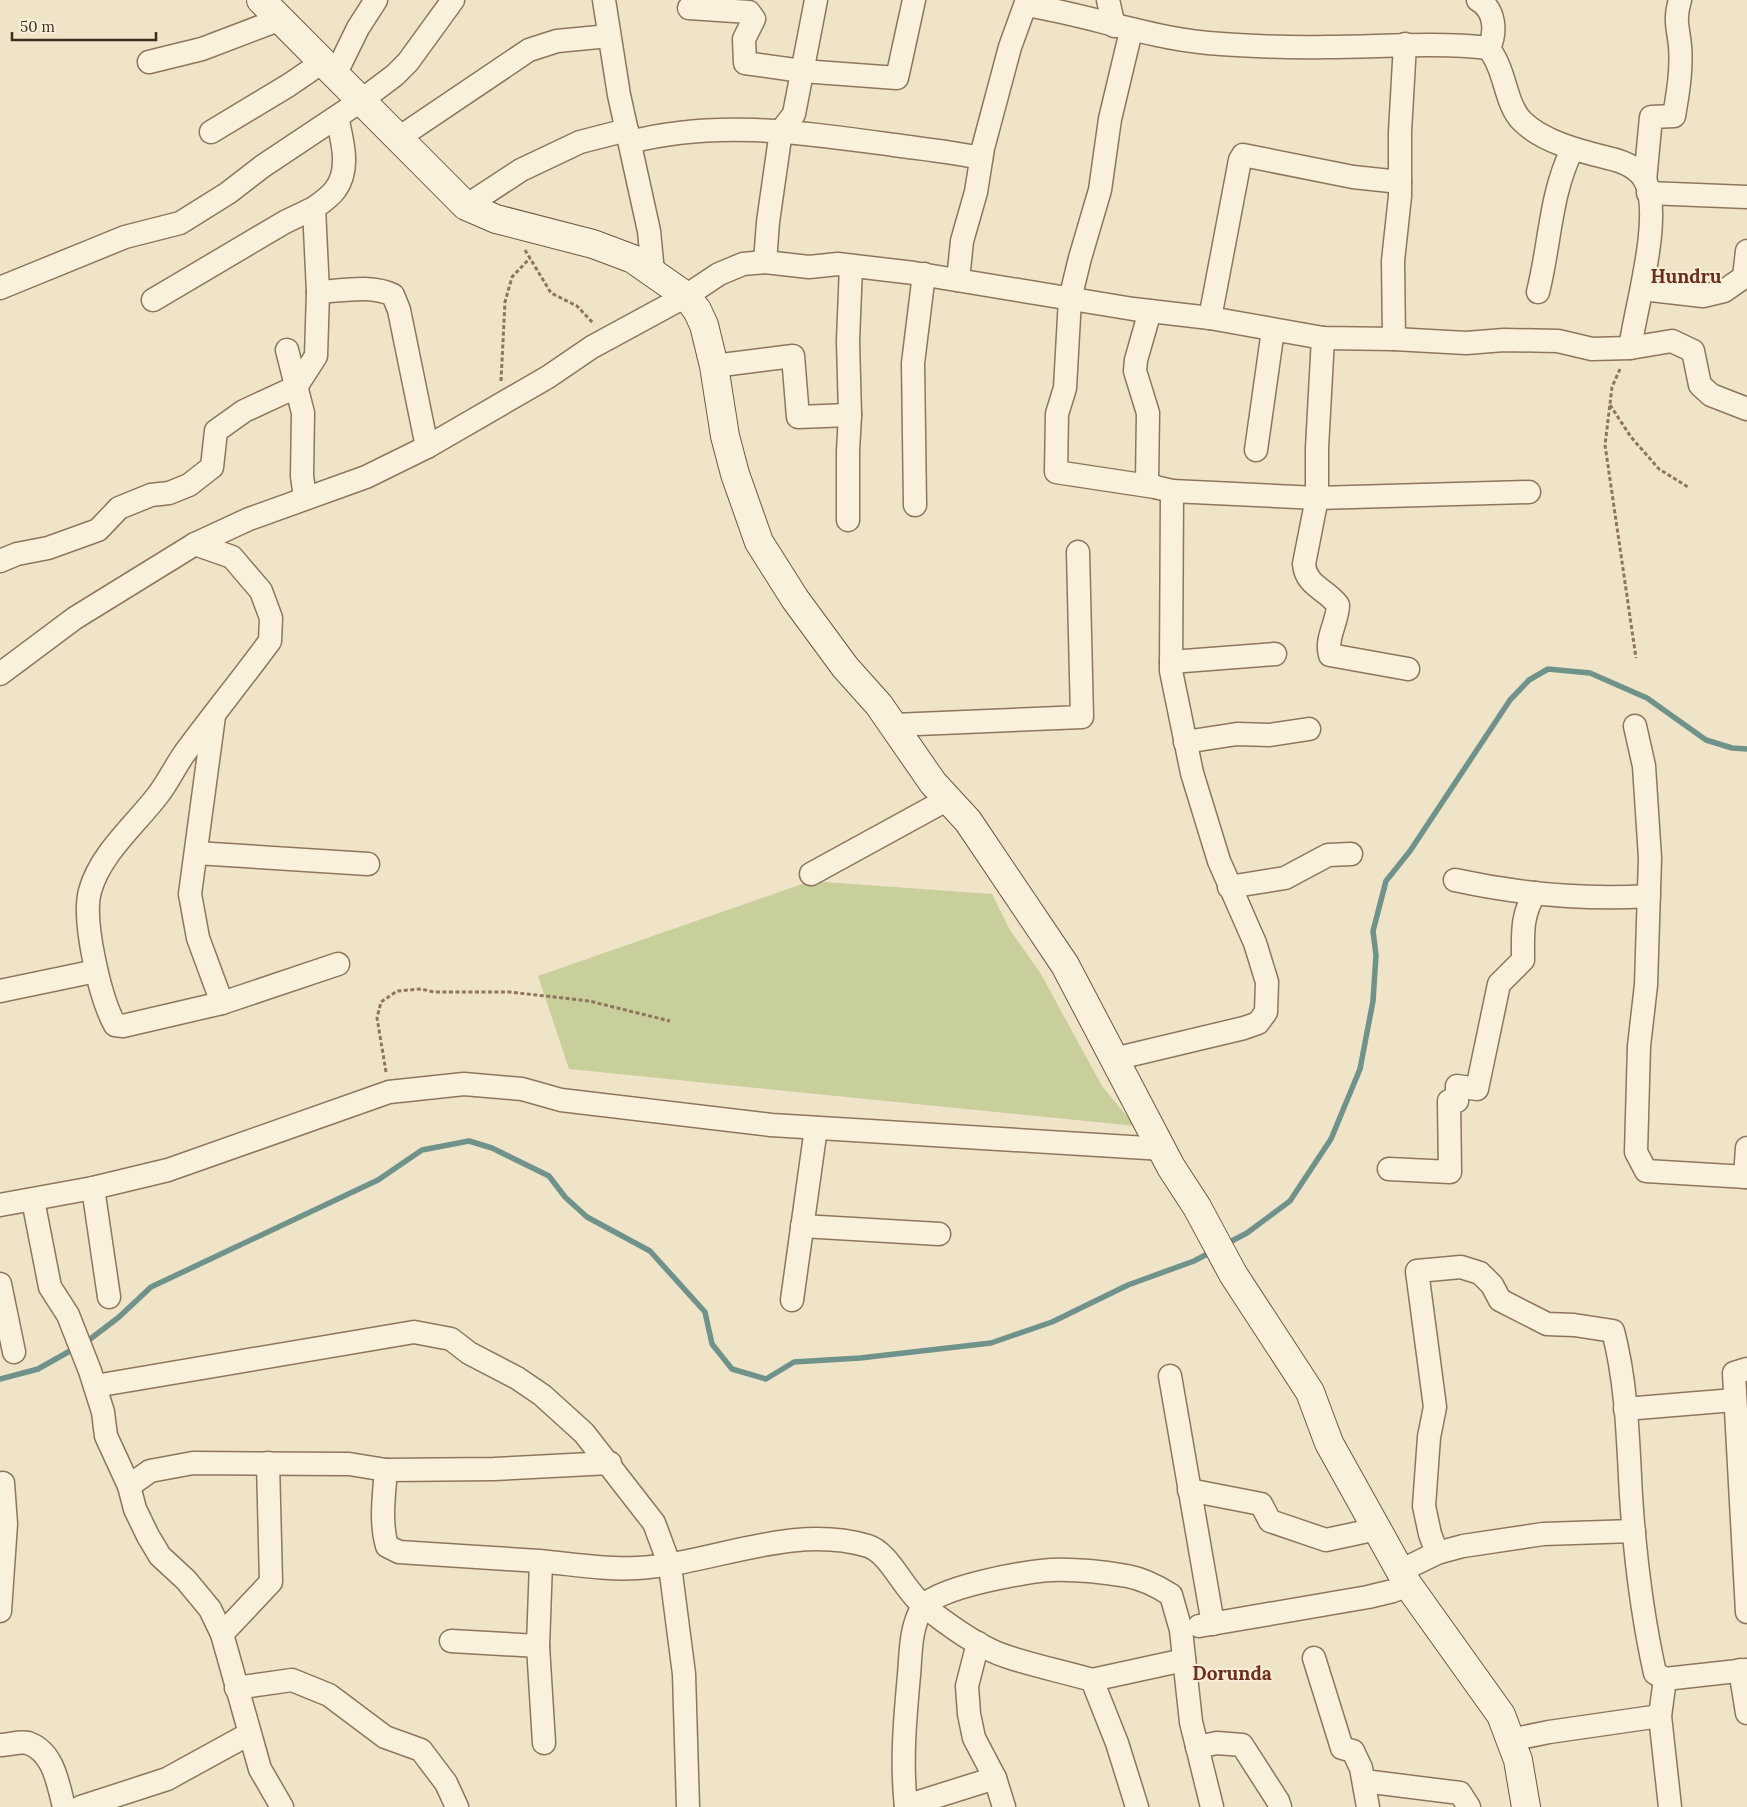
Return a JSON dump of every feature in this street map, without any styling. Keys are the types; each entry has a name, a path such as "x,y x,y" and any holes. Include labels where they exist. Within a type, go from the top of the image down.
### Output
{"street":[{"path":"262,0 400,137 466,206 481,214 593,244 633,259 686,296 704,325 714,366 725,436 735,474 759,542 776,571 845,667 894,725 933,783 968,821 1065,965 1171,1167 1197,1207 1233,1274 1310,1392 1329,1443 1404,1578 1501,1715 1518,1760 1526,1807"},
{"path":"211,132 330,67 376,0"},
{"path":"0,288 125,237 180,223 228,193 263,166 362,100 408,62 453,0"},
{"path":"604,0 628,136 649,231 653,272"},
{"path":"765,262 768,222 781,131 794,114 816,0"},
{"path":"689,8 749,12 754,19 744,39 746,64 802,71 897,78 914,0"},
{"path":"1108,0 1123,28 1100,190 1070,299 1065,388 1057,414 1056,472 1164,489 1317,498 1529,492"},
{"path":"1478,0 1484,3 1492,19 1494,36 1489,48"},
{"path":"1630,348 1649,246 1650,205 1647,187 1651,117 1674,116 1679,88 1680,46 1675,17 1680,0"},
{"path":"958,280 962,241 976,192 981,158 1000,79 1026,3 1167,38 1248,45 1325,48 1451,44 1489,48"},
{"path":"148,62 202,50 281,19"},
{"path":"400,137 529,50 557,41 609,36"},
{"path":"1394,339 1393,261 1400,182 1405,44"},
{"path":"1489,48 1499,65 1508,96 1521,120 1572,150 1610,158 1632,166 1647,187 1747,197"},
{"path":"153,300 285,222 314,208 335,191 342,179 344,161 338,116"},
{"path":"466,206 520,170 580,142 628,136 717,130 781,131 840,136 981,158"},
{"path":"1538,292 1551,230 1554,204 1563,169 1572,150"},
{"path":"1210,318 1240,160 1244,155 1353,177 1400,182"},
{"path":"0,561 17,554 48,548 98,530 119,508 150,495 169,493 189,485 212,467 216,431 244,411 296,387 316,356 318,292 314,208"},
{"path":"1642,288 1703,296 1724,291 1744,276 1747,250"},
{"path":"0,674 75,618 195,544 249,519 366,477 426,447 501,404 608,338 686,296 719,274 743,264 765,262 809,267 838,264 924,274 1150,312 1210,318 1324,338 1466,343 1504,340 1558,340 1592,349 1630,348 1672,342 1693,351 1700,385 1711,395 1747,410"},
{"path":"848,520 850,415 848,341 851,266"},
{"path":"915,504 913,470 915,440 913,363 924,274"},
{"path":"318,292 373,289 384,290 393,295 399,310 426,447"},
{"path":"1150,312 1136,360 1135,372 1148,413 1148,481 1164,489"},
{"path":"1256,450 1273,330"},
{"path":"1324,338 1317,448 1317,498 1304,564 1305,575 1314,585 1333,597 1338,605 1328,647 1330,655 1408,669"},
{"path":"286,350 303,413 302,476 305,498"},
{"path":"714,366 793,356 798,417 850,415"},
{"path":"1114,1059 1244,1028 1258,1023 1266,1012 1267,982 1255,943 1218,862 1192,773 1171,662 1164,489"},
{"path":"195,544 232,557 261,591 270,618 270,641 184,754 159,794 104,863 96,877 88,904 96,971 109,1014 114,1025 123,1026 222,1003 338,964"},
{"path":"894,725 1082,717 1078,552"},
{"path":"1171,662 1275,654"},
{"path":"214,716 190,894 193,918 222,1003"},
{"path":"1635,726 1644,766 1650,858 1646,985 1640,1046 1636,1152 1646,1171 1746,1177 1747,1148"},
{"path":"1186,742 1237,734 1270,735 1309,729"},
{"path":"811,874 948,799"},
{"path":"196,853 368,864"},
{"path":"1228,887 1285,878 1328,855 1351,854"},
{"path":"1455,880 1535,894 1649,896"},
{"path":"1389,1169 1450,1172 1449,1101 1457,1101 1457,1086 1477,1089 1499,984 1523,960 1523,932 1526,908 1535,894"},
{"path":"0,990 96,971"},
{"path":"0,1205 93,1188 168,1170 389,1092 464,1084 522,1089 561,1100 771,1125 1163,1149"},
{"path":"792,1300 816,1128"},
{"path":"93,1188 109,1298"},
{"path":"34,1200 50,1287 68,1315 103,1412 106,1436 129,1486 141,1522 160,1556 186,1580 210,1609 222,1634 260,1769 282,1807"},
{"path":"802,1226 940,1234"},
{"path":"1437,1553 1430,1534 1424,1506 1429,1437 1435,1407 1417,1271 1461,1266 1480,1273 1492,1285 1500,1300 1547,1324 1574,1325 1613,1331 1621,1361 1634,1531 1647,1638 1655,1673 1665,1679 1744,1670 1747,1713"},
{"path":"0,1284 14,1352"},
{"path":"92,1379 414,1332 451,1339 469,1353 517,1378 542,1395 584,1433 610,1463 654,1523 670,1566 684,1674 688,1807"},
{"path":"1747,1369 1734,1374 1747,1612"},
{"path":"1170,1376 1212,1624"},
{"path":"1625,1409 1734,1400"},
{"path":"129,1486 150,1471 193,1463 349,1464 386,1470 494,1469 610,1463"},
{"path":"222,1634 271,1582 268,1463"},
{"path":"386,1470 384,1500 385,1536 388,1546 399,1552 598,1568 670,1566 776,1542 816,1538 849,1542 870,1547 882,1554 901,1581 923,1606 978,1643 1006,1657 1092,1680 1184,1660"},
{"path":"0,1611 6,1524 3,1483"},
{"path":"1189,1490 1261,1504 1270,1521 1326,1540 1377,1529"},
{"path":"1181,1630 1393,1591 1404,1578 1437,1553 1463,1546 1543,1534 1634,1531"},
{"path":"541,1562 538,1646 544,1743"},
{"path":"995,1778 906,1806 902,1770 910,1650 916,1623 923,1606 954,1589 1024,1574 1052,1570 1104,1574 1150,1582 1171,1595 1181,1630 1191,1722 1212,1807"},
{"path":"451,1641 538,1646"},
{"path":"978,1643 967,1686 969,1714 974,1738 995,1778 1004,1807"},
{"path":"1314,1658 1342,1748 1353,1751 1362,1768 1368,1807"},
{"path":"1665,1679 1660,1716 1670,1807"},
{"path":"236,1688 292,1680 329,1695 385,1736 421,1750 446,1782 457,1807"},
{"path":"1092,1680 1117,1743 1137,1807"},
{"path":"1510,1740 1549,1732 1660,1716"},
{"path":"81,1807 167,1779 249,1734"},
{"path":"0,1745 26,1743 41,1750 51,1764 64,1807"},
{"path":"1197,1747 1217,1743 1242,1745 1280,1807"},
{"path":"1364,1781 1460,1792 1469,1807"}],"path":[{"path":"511,223 551,293 577,306 608,338"},
{"path":"501,404 500,366 505,302 512,277 530,258"},
{"path":"1630,348 1612,387 1605,446 1636,658"},
{"path":"1610,404 1631,437 1658,469 1688,487"},
{"path":"389,1092 377,1018 381,1002 397,991 421,989 434,992 510,992 589,1001 670,1021"}],"green space":[{"path":"811,881 992,894 1010,930 1041,974 1102,1086 1135,1126 569,1069 538,976"}],"waterway":[{"path":"1226,1244 1247,1233 1290,1201 1331,1139 1360,1069 1373,1001 1376,955 1373,931 1386,881 1410,851 1510,700 1529,680 1548,669 1590,673 1647,698 1706,740 1732,748 1747,749"},
{"path":"85,1343 119,1317 151,1287 378,1180 422,1150 469,1141 492,1148 549,1176 565,1197 587,1217 650,1251 705,1312 712,1344 732,1369 766,1379 794,1362 860,1358 991,1343 1052,1322 1128,1285 1194,1261 1213,1251"},
{"path":"0,1379 38,1369 77,1347"}],"district":[{"name":"Hundru","path":"1686,276"},
{"name":"Dorunda","path":"1232,1673"}]}
